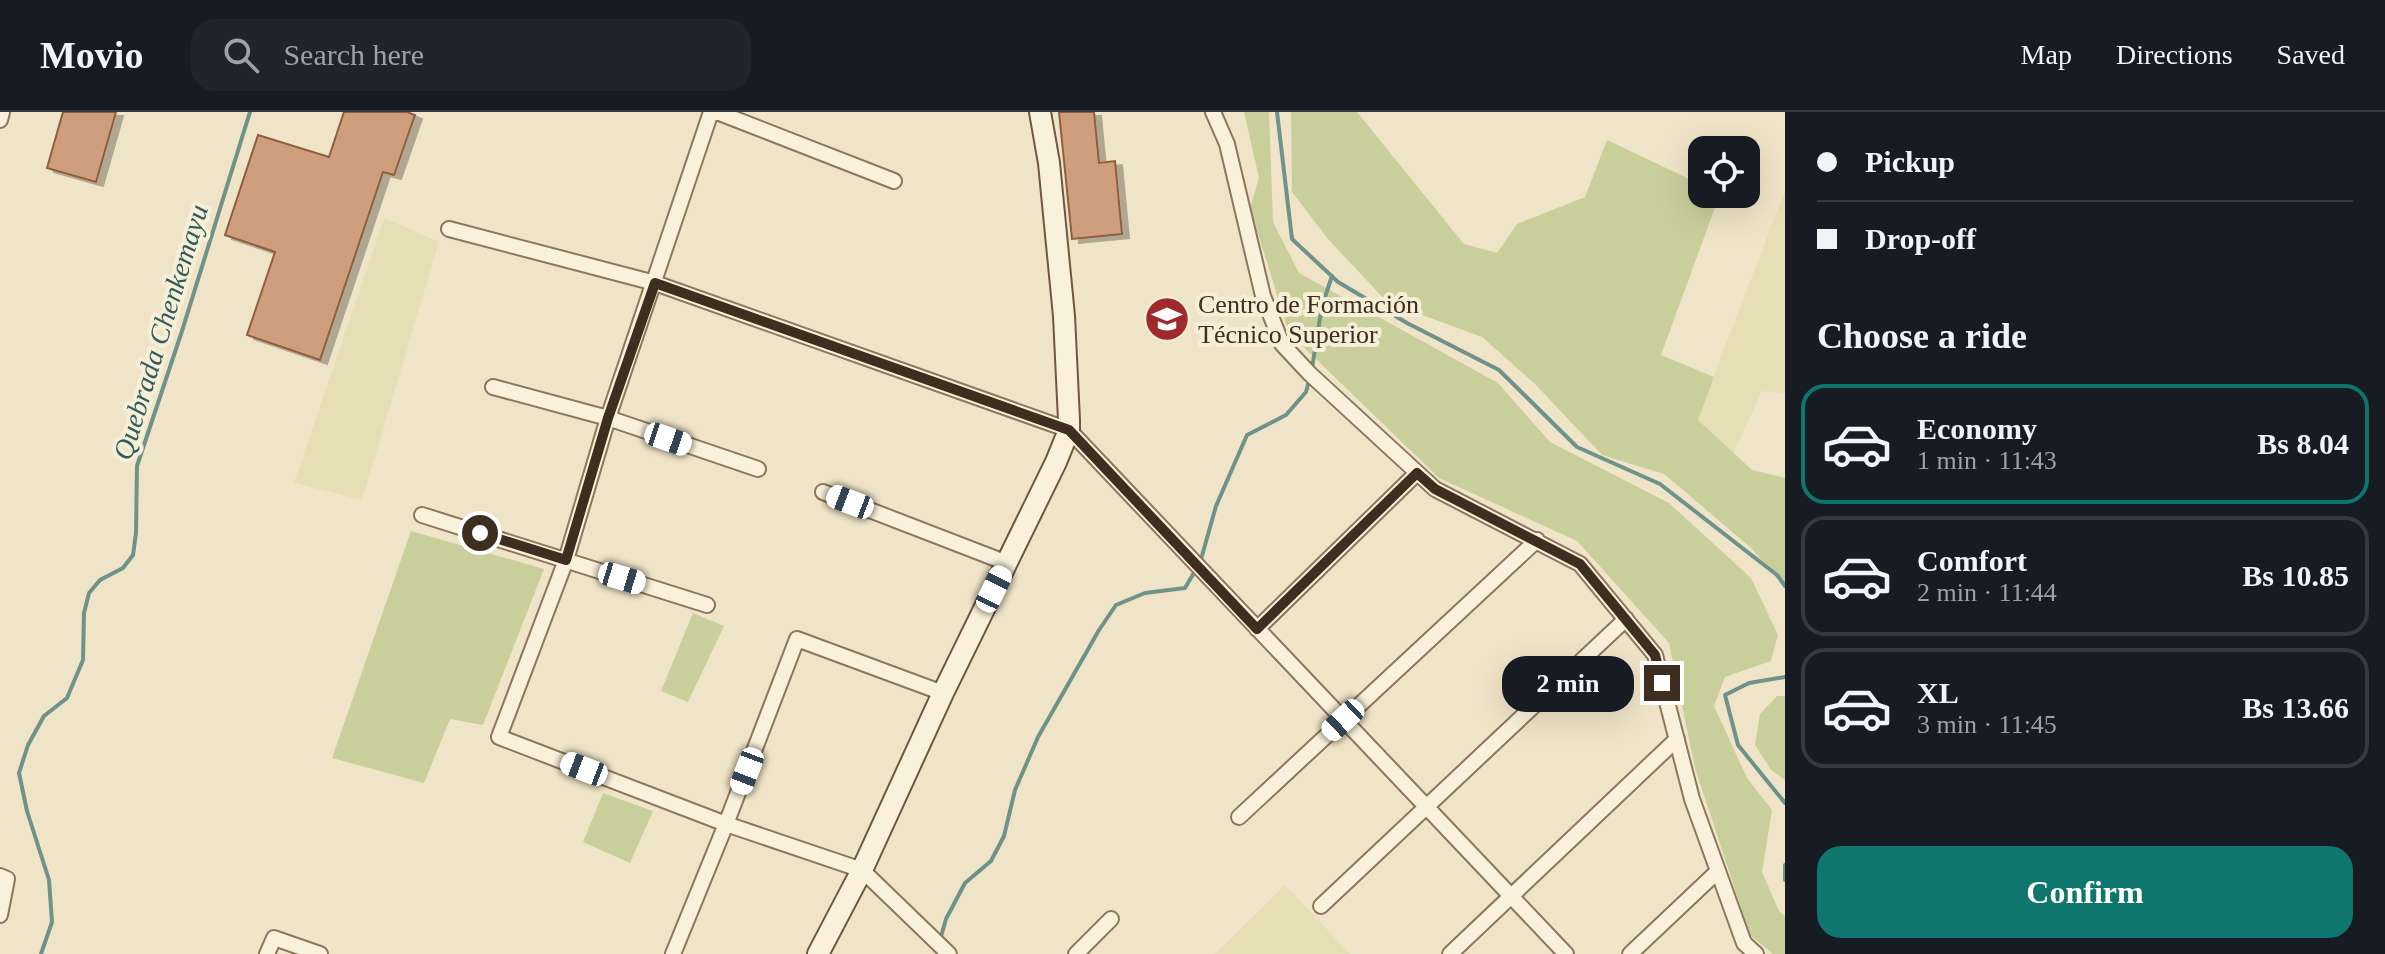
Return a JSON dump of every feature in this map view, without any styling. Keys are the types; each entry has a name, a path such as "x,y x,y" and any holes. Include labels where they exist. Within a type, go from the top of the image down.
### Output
{"street":[{"path":"0,120 2,112"},
{"path":"894,181 714,112 608,418 566,560 499,737 726,824 862,870 949,954"},
{"path":"818,954 862,870 1069,430 1064,316 1049,163 1040,112"},
{"path":"1213,112 1227,144 1263,296 1282,344 1435,489 1580,564 1655,655 1692,799 1744,943 1756,954"},
{"path":"449,229 655,283 1069,430 1566,954"},
{"path":"493,387 608,418 758,469"},
{"path":"1257,629 1417,473"},
{"path":"823,492 1007,563"},
{"path":"422,515 707,605"},
{"path":"1239,817 1537,540"},
{"path":"1321,906 1626,619"},
{"path":"673,954 797,639 943,693"},
{"path":"1450,954 1677,739"},
{"path":"1630,954 1718,871"},
{"path":"0,876 7,879 0,915"},
{"path":"1076,954 1111,919"},
{"path":"267,954 274,938 320,954"}],"shaded area":[{"path":"1785,191 1785,394 1762,391 1733,454 1697,419"},
{"path":"384,218 439,242 362,500 294,483"},
{"path":"1285,885 1350,954 1215,954"}],"green space":[{"path":"1244,112 1269,112 1273,222 1299,273 1498,383 1550,442 1669,503 1751,578 1778,635 1771,661 1725,677 1714,706 1747,778 1772,810 1762,872 1779,911 1785,916 1785,954 1773,954 1750,935 1695,768 1669,643 1577,541 1439,478 1289,333 1250,208 1259,178"},
{"path":"1291,112 1357,112 1464,244 1497,253 1517,224 1585,197 1607,140 1688,178 1688,208 1715,208 1661,355 1714,377 1698,420 1752,470 1785,478 1785,586 1750,547 1664,474 1602,455 1535,384 1482,337 1387,302 1328,239 1292,192"},
{"path":"411,531 544,569 483,725 450,719 424,783 332,758"},
{"path":"693,613 724,626 688,702 661,691"},
{"path":"1777,696 1785,696 1785,780 1771,770 1755,745 1760,714"},
{"path":"603,793 653,811 630,863 583,842"}],"building":[{"path":"63,112 116,112 96,182 47,168"},
{"path":"344,112 407,112 415,115 394,175 383,172 320,360 247,335 275,252 225,235 258,135 329,157"},
{"path":"1059,112 1094,112 1099,163 1115,161 1122,234 1072,239"}],"waterway":[{"name":"Quebrada Chenkemayu","path":"41,954 52,922 49,880 27,811 19,773 28,745 44,716 67,698 83,660 84,613 89,593 100,580 123,568 133,555 137,466 250,112"},
{"path":"1277,112 1292,239 1338,282 1407,323 1499,370 1577,447 1660,484 1777,575 1785,586"},
{"path":"1312,368 1322,306 1332,276"},
{"path":"1200,563 1216,506 1247,435 1286,415 1306,392 1310,377"},
{"path":"940,940 946,919 965,883 991,861 1004,836 1015,790 1038,737 1116,605 1145,593 1185,588 1195,571"},
{"path":"1785,677 1749,683 1725,695 1738,745 1785,803"},
{"path":"1785,865 1785,880"}],"place":[{"name":"Centro de Formación Técnico Superior","path":"1167,319"}],"route":[{"path":"480,533 566,560 608,418 655,283 1069,430 1257,629 1417,473 1435,489 1580,564 1655,655 1662,683"}]}
